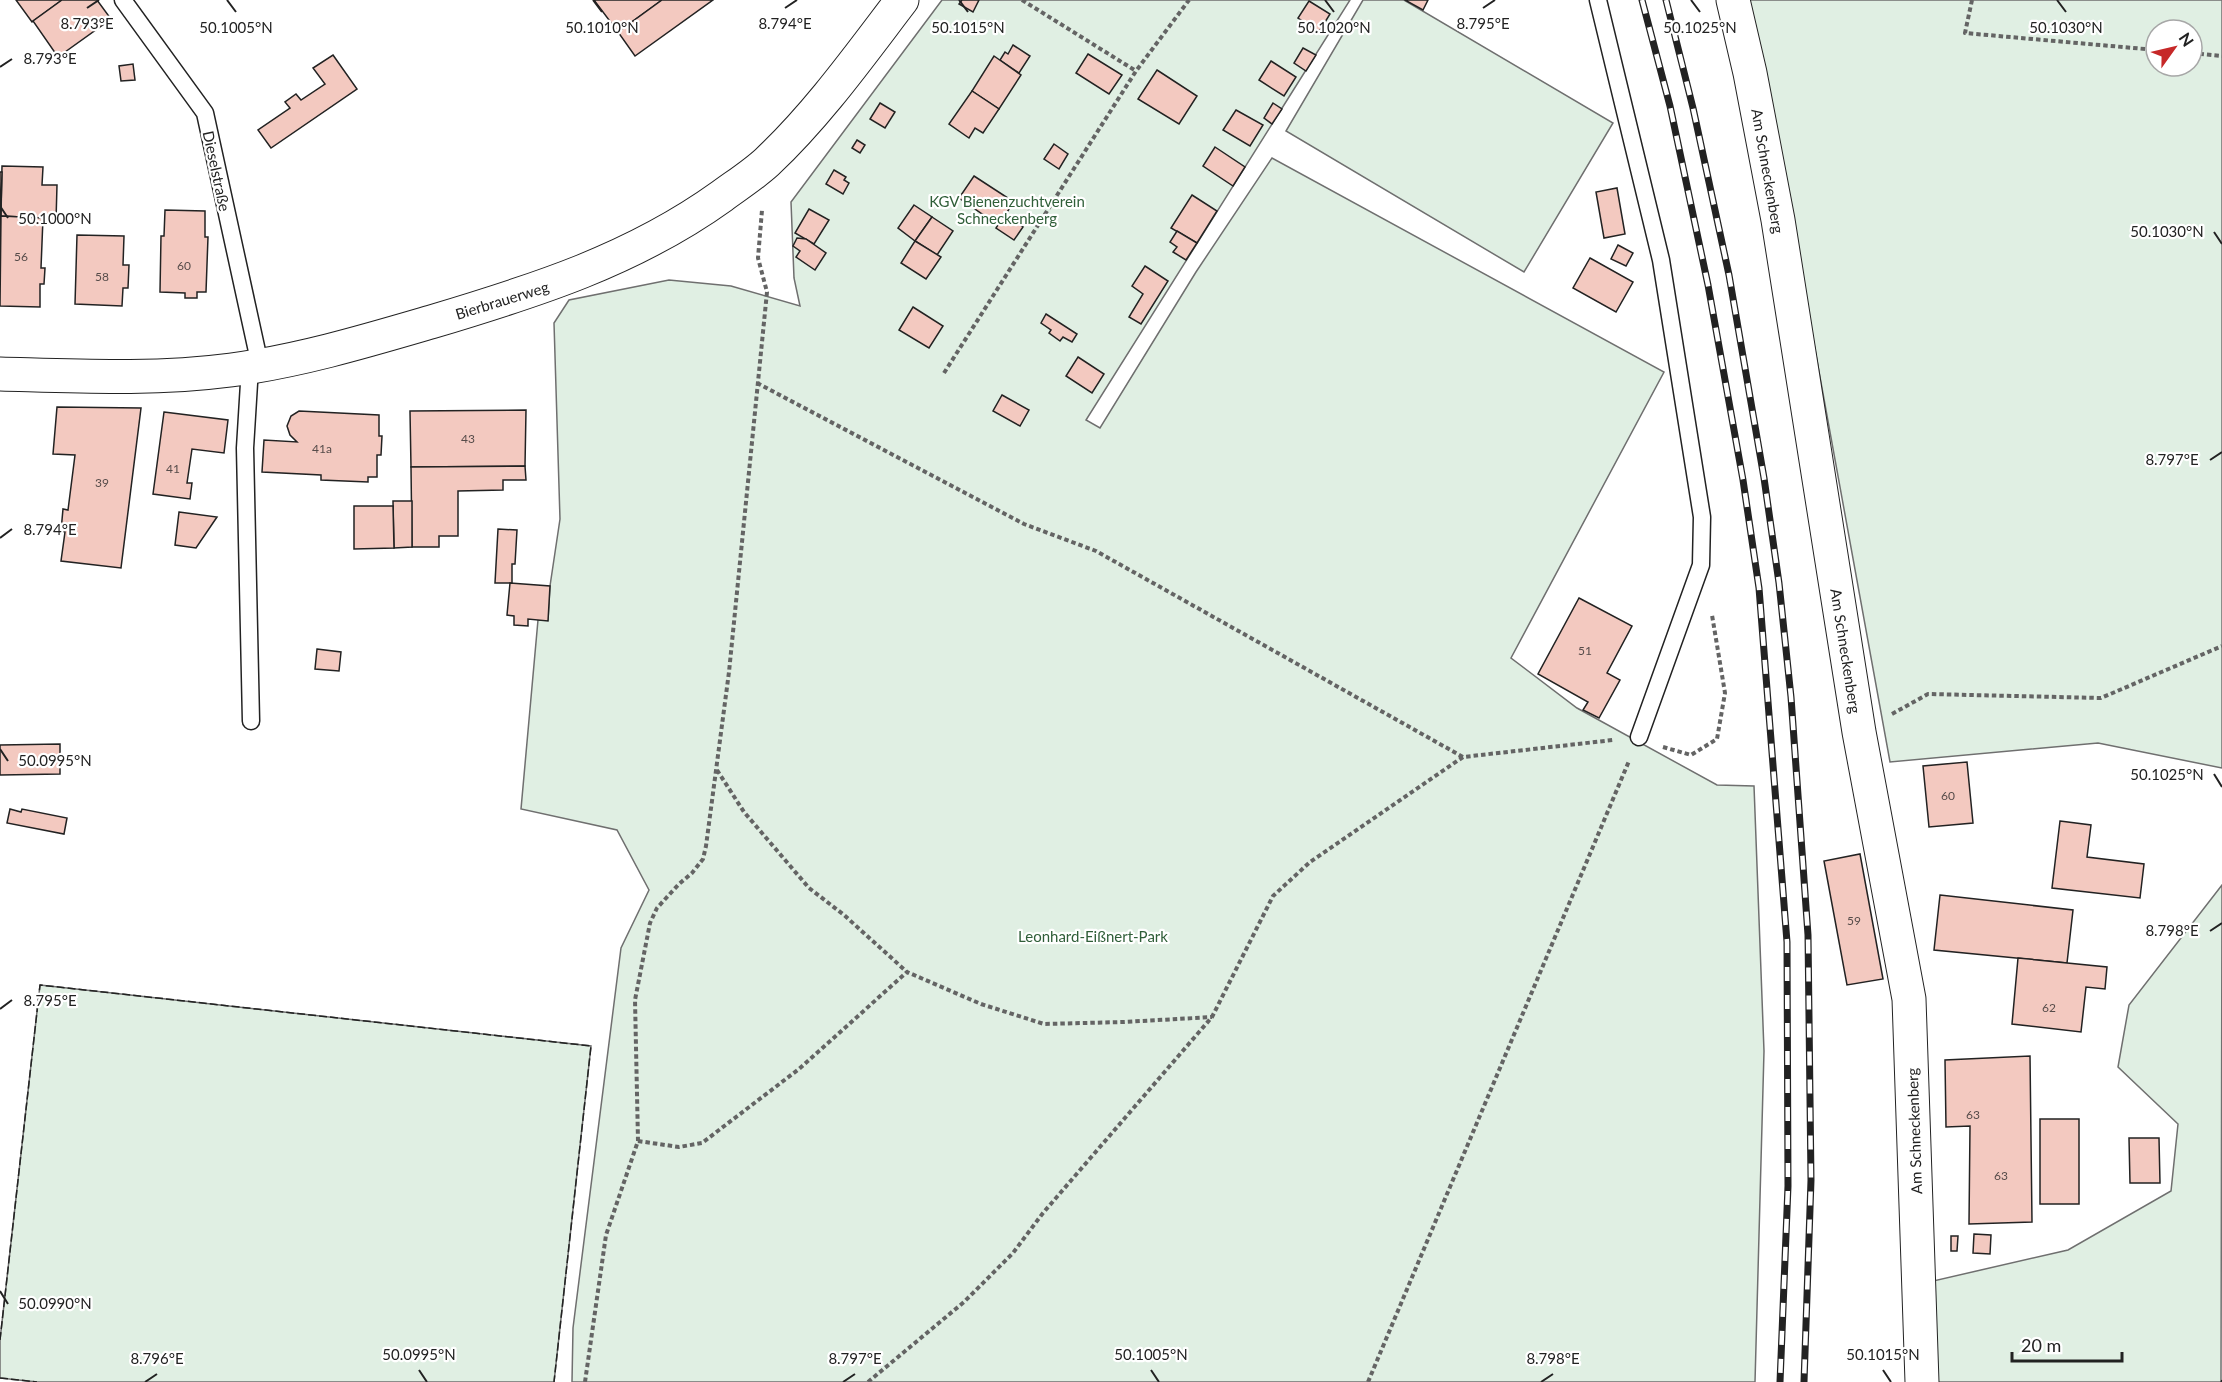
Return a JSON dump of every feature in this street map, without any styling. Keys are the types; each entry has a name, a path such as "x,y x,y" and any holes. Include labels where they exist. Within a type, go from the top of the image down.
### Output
{"street":[{"name":"Bierbrauerweg","path":"0,374 195,373 288,360 390,334 566,279 611,261 701,212 766,163 834,87 902,0"},
{"name":"Am Schneckenberg","path":"1733,0 1750,73 1778,220 1859,732 1909,999 1922,1382"}],"lane":[{"name":"Dieselstraße","path":"123,0 205,113 255,366 245,448 251,721"},
{"path":"1598,0 1661,260 1702,517 1701,566 1639,737"}],"path":[{"path":"1022,0 1136,71"},
{"path":"944,373 1136,71 1189,0"},
{"path":"1972,0 1965,33 2144,49"},
{"path":"2204,54 2222,56"},
{"path":"585,1382 606,1235 638,1141 634,1000 650,923 657,908 703,859 729,672 756,383 767,292 758,258 766,163"},
{"path":"756,383 1024,524 1096,551 1463,757"},
{"path":"868,1382 964,1302 1012,1253 1043,1213 1212,1017 1273,896 1310,862 1463,757 1639,737 1660,747 1691,755 1717,739 1725,693 1715,630 1701,566"},
{"path":"1859,732 1928,694 2101,698 2222,646"},
{"path":"1368,1382 1639,737"},
{"path":"716,770 744,812 809,888 844,915 907,972 981,1004 1044,1024 1212,1017"},
{"path":"638,1141 679,1147 702,1143 799,1069 907,972"}],"green space":[{"name":"Leonhard-Eißnert-Park","path":"942,0 1350,0 1086,420 1100,428 1196,272 1272,158 1664,372 1511,658 1577,708 1717,785 1754,786 1764,1051 1755,1382 572,1382 573,1328 621,948 649,890 617,830 521,809 538,620 548,620 550,586 560,519 554,323 569,300 669,280 731,286 800,306 794,278 791,202"},
{"path":"1363,0 1404,0 1613,123 1524,272 1286,131"},
{"path":"1748,0 2222,0 2222,768 2098,743 1890,762 1758,36"},
{"path":"2222,885 2221,1382 1930,1382 1933,1281 2068,1250 2171,1191 2178,1124 2118,1067 2129,1005"},
{"path":"40,985 591,1046 554,1382 37,1382 0,1378 0,1340"}],"building":[{"path":"16,0 62,0 32,22"},
{"path":"62,0 97,0 111,19 58,57 33,21"},
{"path":"594,0 662,0 618,32"},
{"path":"662,0 713,0 635,56 618,32"},
{"path":"962,0 979,0 973,12 959,4"},
{"path":"1405,0 1428,0 1423,10"},
{"path":"1309,1 1330,14 1319,32 1298,18"},
{"path":"1013,45 1030,56 1019,73 1000,60 1005,52 1008,54"},
{"path":"1303,48 1316,55 1306,71 1294,63"},
{"path":"1088,54 1122,75 1109,94 1076,73"},
{"path":"333,55 357,89 271,148 258,130 290,108 285,102 296,94 301,100 325,84 313,68"},
{"path":"994,56 1021,75 999,109 972,91"},
{"path":"1271,61 1296,77 1284,96 1259,80"},
{"path":"133,64 135,80 121,81 119,66"},
{"path":"1157,70 1197,96 1179,124 1138,99"},
{"path":"972,91 999,109 983,133 975,128 969,138 949,124"},
{"path":"880,103 895,112 885,128 870,119"},
{"path":"1273,103 1282,109 1272,124 1264,118"},
{"path":"1236,110 1263,125 1250,146 1223,130"},
{"path":"857,140 865,145 860,153 852,148"},
{"path":"1054,144 1068,154 1059,169 1044,159"},
{"path":"1215,147 1245,167 1233,186 1203,166"},
{"path":"2,166 43,167 42,185 57,185 56,221 43,221 43,218 1,216"},
{"path":"834,170 846,177 844,180 849,183 843,194 826,184"},
{"path":"0,172 2,172 0,244"},
{"path":"974,176 1014,202 1005,215 1023,227 1014,240 996,228 998,225 959,198"},
{"path":"1617,188 1625,234 1604,238 1596,192"},
{"path":"1192,195 1217,211 1197,243 1171,228"},
{"path":"914,205 932,217 915,241 898,228"},
{"path":"809,209 829,220 814,244 795,233"},
{"path":"165,210 205,211 205,237 208,237 206,292 197,292 197,298 185,298 185,293 160,292 161,236 164,236"},
{"path":"1,216 43,218 41,268 45,268 44,284 40,284 40,307 0,306"},
{"path":"932,217 953,231 937,255 915,241"},
{"path":"1177,231 1197,243 1186,260 1173,252 1177,247 1170,242"},
{"path":"77,235 124,236 123,265 129,265 128,288 123,288 122,306 75,304"},
{"path":"797,238 806,239 826,253 815,270 796,257 800,251 793,246"},
{"path":"915,241 941,257 926,279 901,263"},
{"path":"1618,245 1633,253 1626,266 1611,259"},
{"path":"1590,258 1633,282 1616,312 1573,288"},
{"path":"1145,266 1168,281 1141,324 1129,317 1143,294 1132,286"},
{"path":"913,307 943,326 929,348 899,330"},
{"path":"1046,314 1077,334 1072,342 1063,337 1060,341 1049,333 1051,330 1041,323"},
{"path":"1078,357 1104,374 1092,393 1066,376"},
{"path":"1002,395 1029,410 1020,426 993,411"},
{"path":"57,407 141,408 121,568 61,561 65,532 61,531 63,509 68,510 75,455 53,454"},
{"path":"526,410 525,466 411,467 410,411"},
{"path":"299,411 379,415 379,436 382,436 381,455 377,455 377,477 368,477 368,482 321,480 321,475 262,472 264,440 297,442 290,435 287,426 291,416"},
{"path":"164,412 228,420 224,453 192,449 187,483 192,483 190,499 153,494"},
{"path":"525,466 526,480 503,480 503,490 458,491 458,536 439,536 439,547 412,547 411,467"},
{"path":"393,501 412,501 412,547 394,548"},
{"path":"354,506 393,506 394,548 354,549"},
{"path":"179,512 217,517 196,548 175,545"},
{"path":"498,529 517,530 512,583 495,583"},
{"path":"510,583 550,586 548,621 528,619 528,626 514,625 514,616 507,615"},
{"path":"1579,598 1632,626 1607,673 1620,680 1599,718 1583,710 1588,702 1538,674"},
{"path":"317,649 341,652 339,671 315,669"},
{"path":"60,744 60,774 0,775 0,745"},
{"path":"1967,762 1973,823 1929,827 1923,766"},
{"path":"10,809 21,812 22,809 67,818 64,834 7,823"},
{"path":"2060,821 2091,825 2087,857 2144,864 2140,898 2052,888"},
{"path":"1860,854 1883,979 1847,985 1824,861"},
{"path":"1940,895 2073,910 2067,963 1934,950"},
{"path":"2018,958 2107,967 2105,989 2086,987 2081,1032 2012,1024"},
{"path":"2030,1056 2032,1222 1969,1224 1970,1126 1946,1127 1945,1060"},
{"path":"2040,1119 2079,1119 2079,1204 2040,1204"},
{"path":"2129,1138 2159,1138 2160,1183 2130,1183"},
{"path":"1974,1234 1991,1235 1990,1254 1973,1253"},
{"path":"1951,1236 1958,1236 1957,1251 1951,1251"}],"railway":[{"path":"1642,0 1670,106 1708,285 1743,480 1759,588 1787,942 1788,1186 1780,1382"},
{"path":"1666,0 1693,108 1729,275 1764,478 1779,583 1791,697 1808,935 1811,1180 1804,1382"}],"fence":[{"path":"0,1340 40,985 591,1046 554,1382"},
{"path":"0,1378 37,1382"}],"park label":[{"name":"KGV Bienenzuchtverein Schneckenberg","path":"1007,210"}]}
